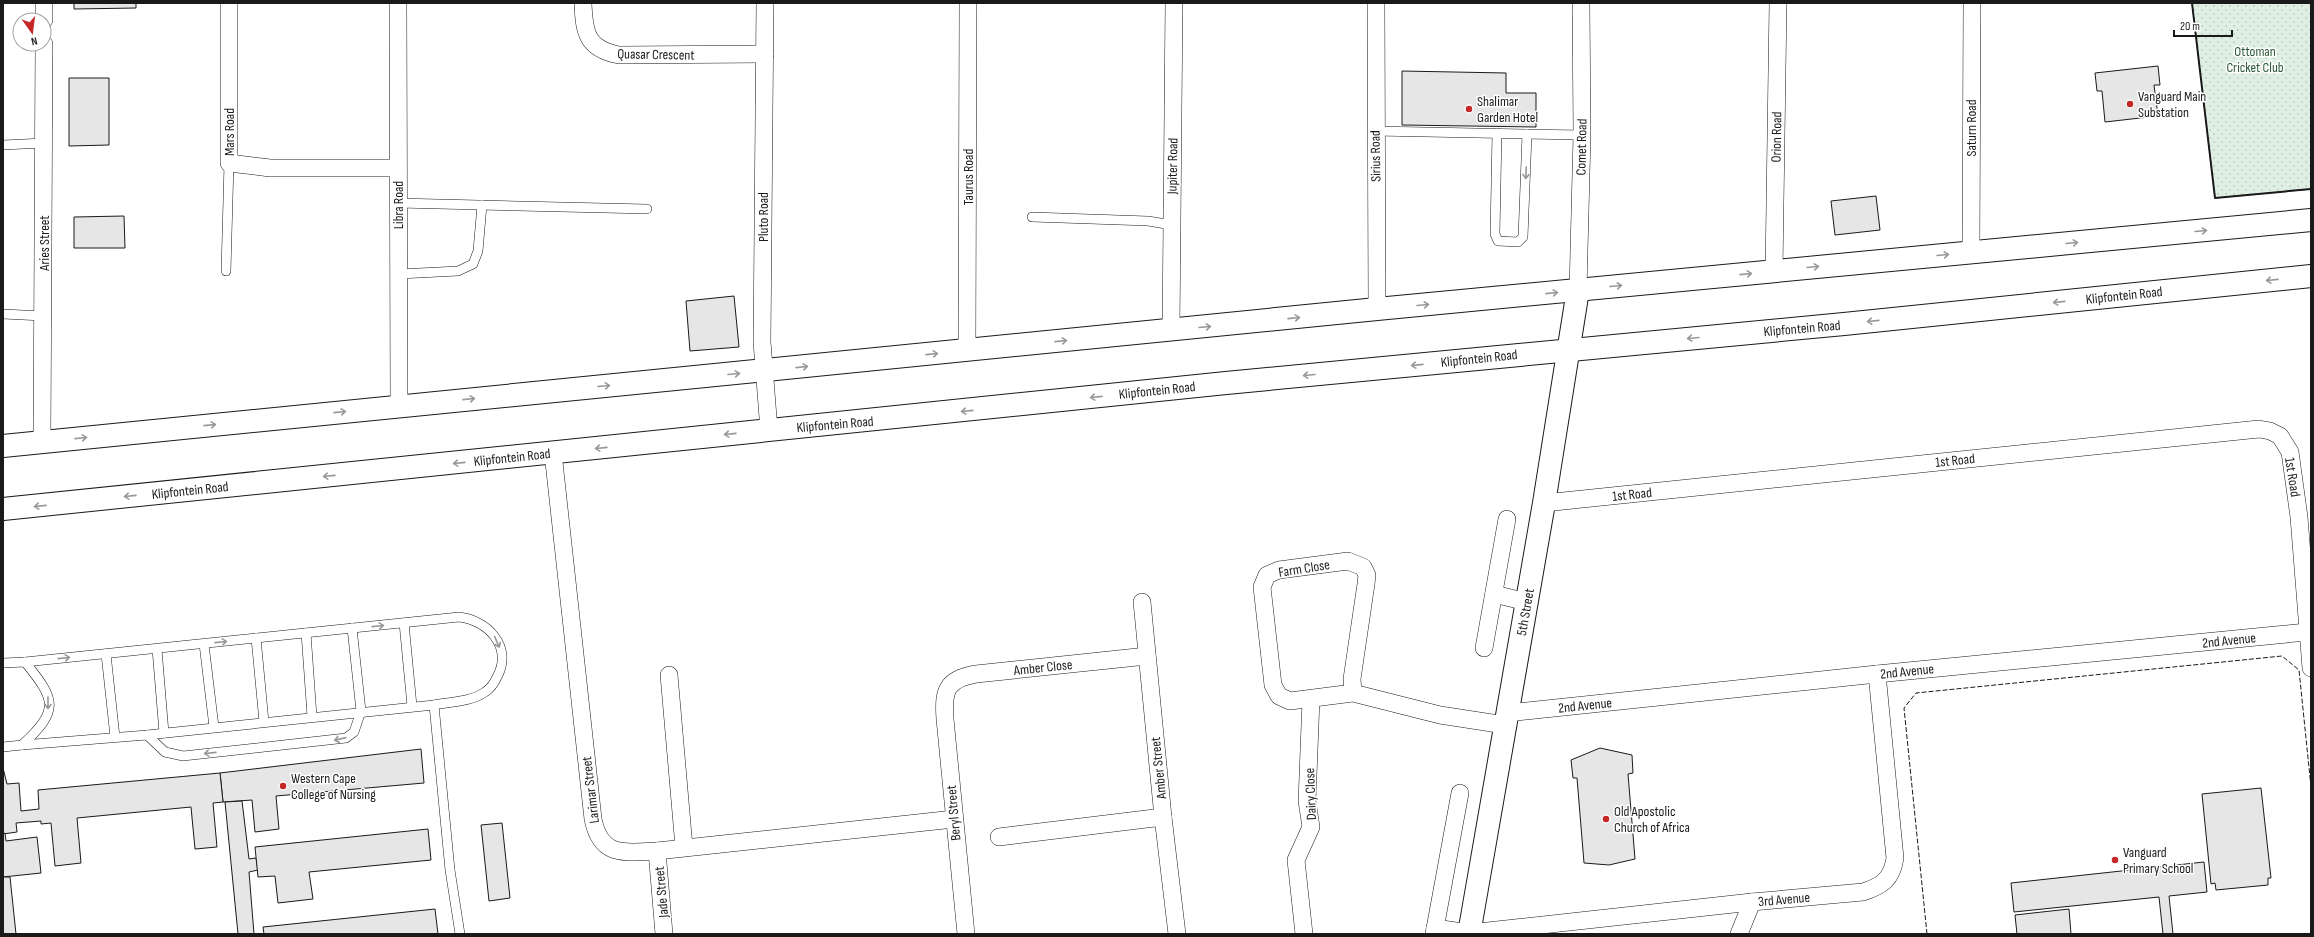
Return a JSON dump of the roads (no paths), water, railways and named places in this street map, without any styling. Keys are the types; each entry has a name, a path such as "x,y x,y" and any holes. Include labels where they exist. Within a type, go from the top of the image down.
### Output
{"main road":[{"path":"3,446 1377,309 2311,220"},
{"name":"Klipfontein Road","path":"3,509 1567,349 1844,324 2311,276"},
{"name":"5th Street","path":"1469,933 1544,503 1567,349 1578,290"}],"street":[{"name":"Mars Road","path":"229,3 229,163 270,168 398,168"},
{"name":"Libra Road","path":"398,3 399,406"},
{"name":"Quasar Crescent","path":"583,3 583,19 588,38 596,47 610,53 619,55 765,54"},
{"name":"Pluto Road","path":"765,3 764,370 769,430"},
{"name":"Taurus Road","path":"967,350 968,3"},
{"name":"Jupiter Road","path":"1171,330 1174,3"},
{"name":"Sirius Road","path":"1376,3 1375,131 1377,309"},
{"name":"Comet Road","path":"1578,290 1582,136 1581,3"},
{"name":"Orion Road","path":"1774,271 1778,3"},
{"name":"Saturn Road","path":"1971,252 1972,3"},
{"name":"Aries Street","path":"42,442 44,52"},
{"name":"1st Road","path":"1544,503 2259,429 2270,431 2280,436 2288,448 2305,516 2307,632 2311,668"},
{"name":"Larimar Street","path":"553,453 595,830 600,841 610,849 621,852 657,851 954,819"},
{"path":"1484,648 1507,519"},
{"name":"Farm Close","path":"1353,693 1352,679 1367,575 1363,567 1348,561 1279,570 1268,575 1262,587 1273,685 1279,696 1290,701 1353,693 1440,715 1506,719"},
{"path":"1494,594 1527,602"},
{"name":"Amber Street","path":"1142,602 1163,817 1177,934"},
{"name":"2nd Avenue","path":"1506,719 1877,674 2307,632"},
{"name":"Amber Close","path":"946,691 952,682 962,676 1147,656"},
{"name":"3rd Avenue","path":"1435,931 1469,933 1752,902 1863,892 1876,888 1887,880 1894,870 1895,845 1877,674"},
{"path":"669,675 684,847"},
{"name":"Beryl Street","path":"946,691 945,719 966,934"},
{"name":"Dairy Close","path":"1304,934 1296,860 1311,827 1308,801 1311,699"},
{"path":"1435,931 1460,793"},
{"path":"999,836 1163,817"},
{"name":"Jade Street","path":"657,851 664,934"},
{"path":"1740,934 1752,902"}],"lane":[{"path":"1375,131 1582,136"},
{"path":"1497,133 1495,234 1498,241 1502,242 1518,242 1523,237 1527,134"},
{"path":"3,145 44,143"},
{"path":"226,271 229,163"},
{"path":"398,203 647,209"},
{"path":"398,274 458,271 473,264 478,251 482,205"},
{"path":"1032,217 1140,221 1172,225"},
{"path":"3,314 43,316"},
{"path":"3,663 106,654 460,617 470,618 483,624 494,634 501,649 502,667 490,687 484,693 474,697 434,704 147,735 3,747"},
{"path":"404,623 412,706"},
{"path":"147,735 160,749 179,756 335,741 346,738 354,732 361,711 352,628"},
{"path":"306,633 312,716"},
{"path":"256,638 264,722"},
{"path":"204,644 214,727"},
{"path":"157,648 164,733"},
{"path":"106,654 115,737"},
{"path":"22,745 45,721 49,706 43,684 25,662"},
{"path":"434,704 450,870 460,934"}],"place":[{"name":"Vanguard Main Substation","path":"2130,104"},
{"name":"Shalimar Garden Hotel","path":"1469,109"},
{"name":"Western Cape College of Nursing","path":"283,786"},
{"name":"Old Apostolic Church of Africa","path":"1606,819"},
{"name":"Vanguard Primary School","path":"2115,860"}],"park label":[{"name":"Ottoman Cricket Club","path":"2255,60"}]}
